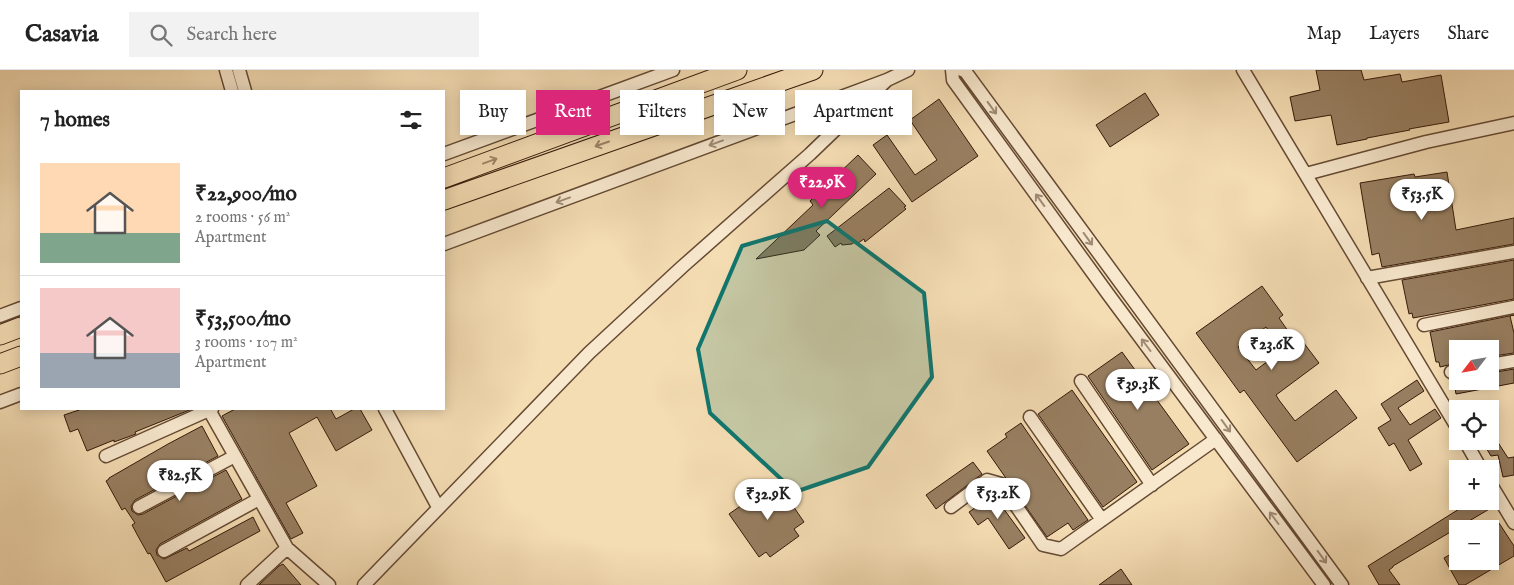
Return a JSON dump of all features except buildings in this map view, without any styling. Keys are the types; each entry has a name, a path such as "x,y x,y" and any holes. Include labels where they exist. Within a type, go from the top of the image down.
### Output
{"highway":[{"path":"445,178 736,70"},
{"path":"445,200 813,70"},
{"path":"537,144 544,164"},
{"path":"0,335 20,327"},
{"path":"0,364 20,356"}],"street":[{"path":"226,70 232,90"},
{"path":"239,70 245,90"},
{"path":"445,154 673,70"},
{"path":"445,244 887,80 908,70"},
{"path":"952,70 953,80 1324,585"},
{"path":"962,70 1342,585"},
{"path":"1244,70 1449,414"},
{"path":"364,585 589,353 682,267 810,154 887,80"},
{"path":"1306,174 1426,142 1514,123"},
{"path":"1367,278 1514,252"},
{"path":"1424,325 1514,307"},
{"path":"0,316 20,308"},
{"path":"1499,363 1514,360"},
{"path":"1080,381 1152,485"},
{"path":"0,402 20,394"},
{"path":"106,456 210,410 287,548 329,585"},
{"path":"386,410 438,507"},
{"path":"1201,419 1214,410"},
{"path":"1030,417 1102,520"},
{"path":"952,507 987,480 1001,484 1043,545 1061,549 1216,439"},
{"path":"139,507 235,456"},
{"path":"1499,498 1514,524"},
{"path":"164,551 259,499"},
{"path":"247,585 287,548"}],"highlighted area":[{"path":"827,221 924,293 932,377 868,467 795,492 710,413 698,349 742,246"}]}
